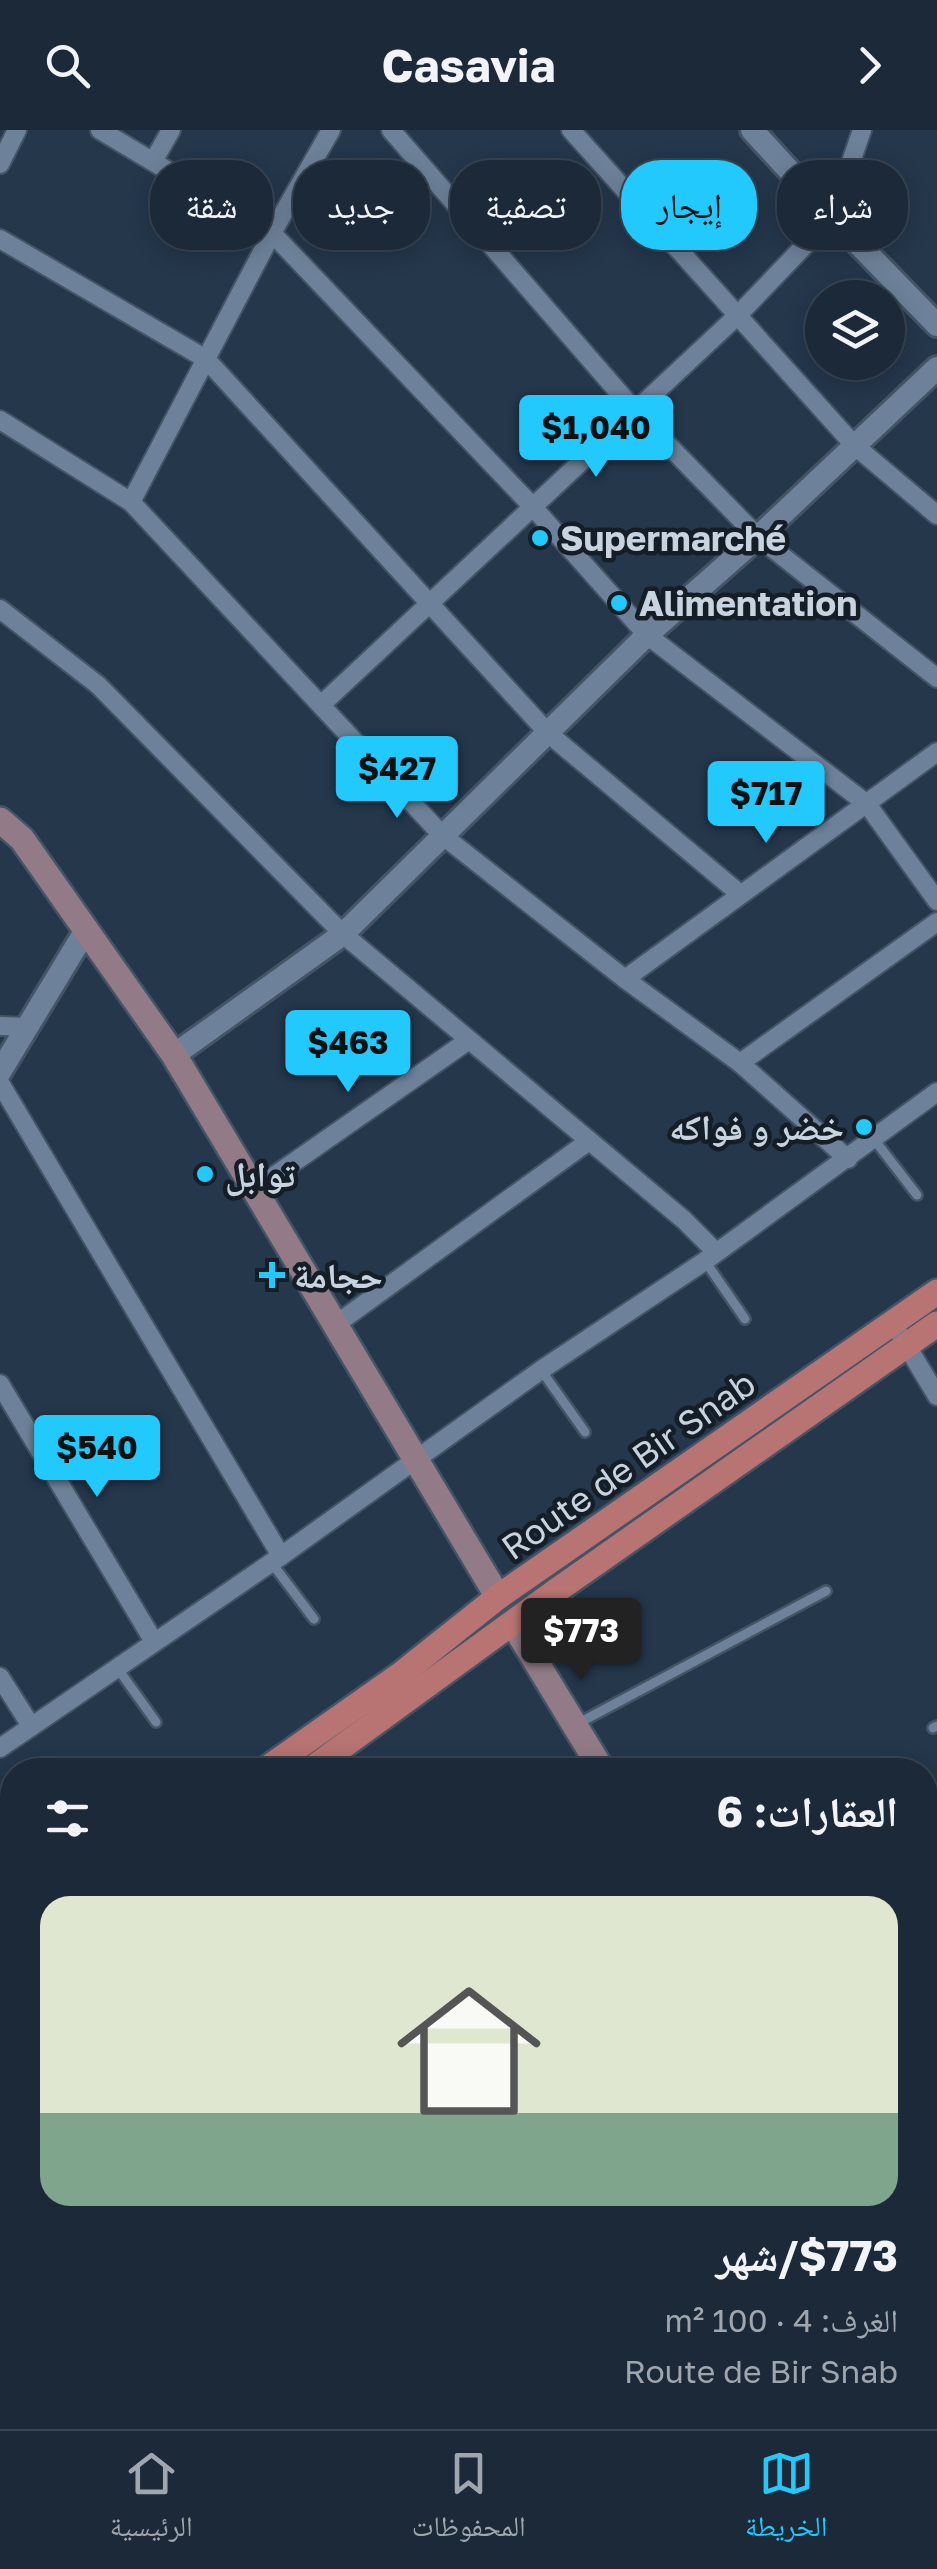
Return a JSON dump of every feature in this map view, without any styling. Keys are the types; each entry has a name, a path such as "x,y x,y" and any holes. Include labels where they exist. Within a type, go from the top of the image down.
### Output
{"main road":[{"path":"0,820 22,839 174,1055 415,1458 495,1600"},
{"name":"Route de Bir Snab","path":"327,1758 512,1625 899,1334 937,1292"},
{"name":"Route de Bir Snab","path":"282,1758 495,1600 899,1334 937,1324"},
{"path":"495,1600 482,1624 512,1625"},
{"path":"495,1600 520,1600 512,1625 595,1758"}],"street":[{"path":"0,164 18,130"},
{"path":"100,130 154,160 171,130"},
{"path":"273,231 332,130"},
{"path":"390,130 635,411 758,538 937,678"},
{"path":"571,130 854,445 937,515"},
{"path":"752,130 779,160"},
{"path":"852,160 862,130"},
{"path":"273,234 532,506 646,635 867,804 937,900"},
{"path":"0,239 206,360 549,734 740,894"},
{"path":"131,502 263,250"},
{"path":"322,704 738,315 801,250"},
{"path":"863,250 937,325"},
{"path":"174,1055 344,934 646,635 758,538 937,368"},
{"path":"0,420 131,502 442,836 740,1064 848,1159"},
{"path":"0,609 98,685 344,934 684,1220 711,1256"},
{"path":"624,979 937,752"},
{"path":"740,1064 937,922"},
{"path":"0,1072 86,930"},
{"path":"0,1026 26,1026"},
{"path":"254,1190 468,1040"},
{"path":"0,1083 276,1559"},
{"path":"0,1748 276,1559 540,1370 711,1256 937,1092"},
{"path":"335,1325 589,1141"},
{"path":"899,1334 937,1396"},
{"path":"0,1384 153,1640"},
{"path":"0,1678 32,1726"}],"lane":[{"path":"873,1138 916,1194"},
{"path":"711,1256 745,1319"},
{"path":"540,1370 585,1432"},
{"path":"276,1559 314,1620"},
{"path":"574,1725 826,1591"},
{"path":"116,1667 156,1722"}],"place":[{"name":"Supermarché","path":"540,538"},
{"name":"Alimentation","path":"619,603"},
{"name":"خضر و فواكه","path":"864,1127"},
{"name":"توابل","path":"205,1174"},
{"name":"حجامة","path":"272,1275"}]}
